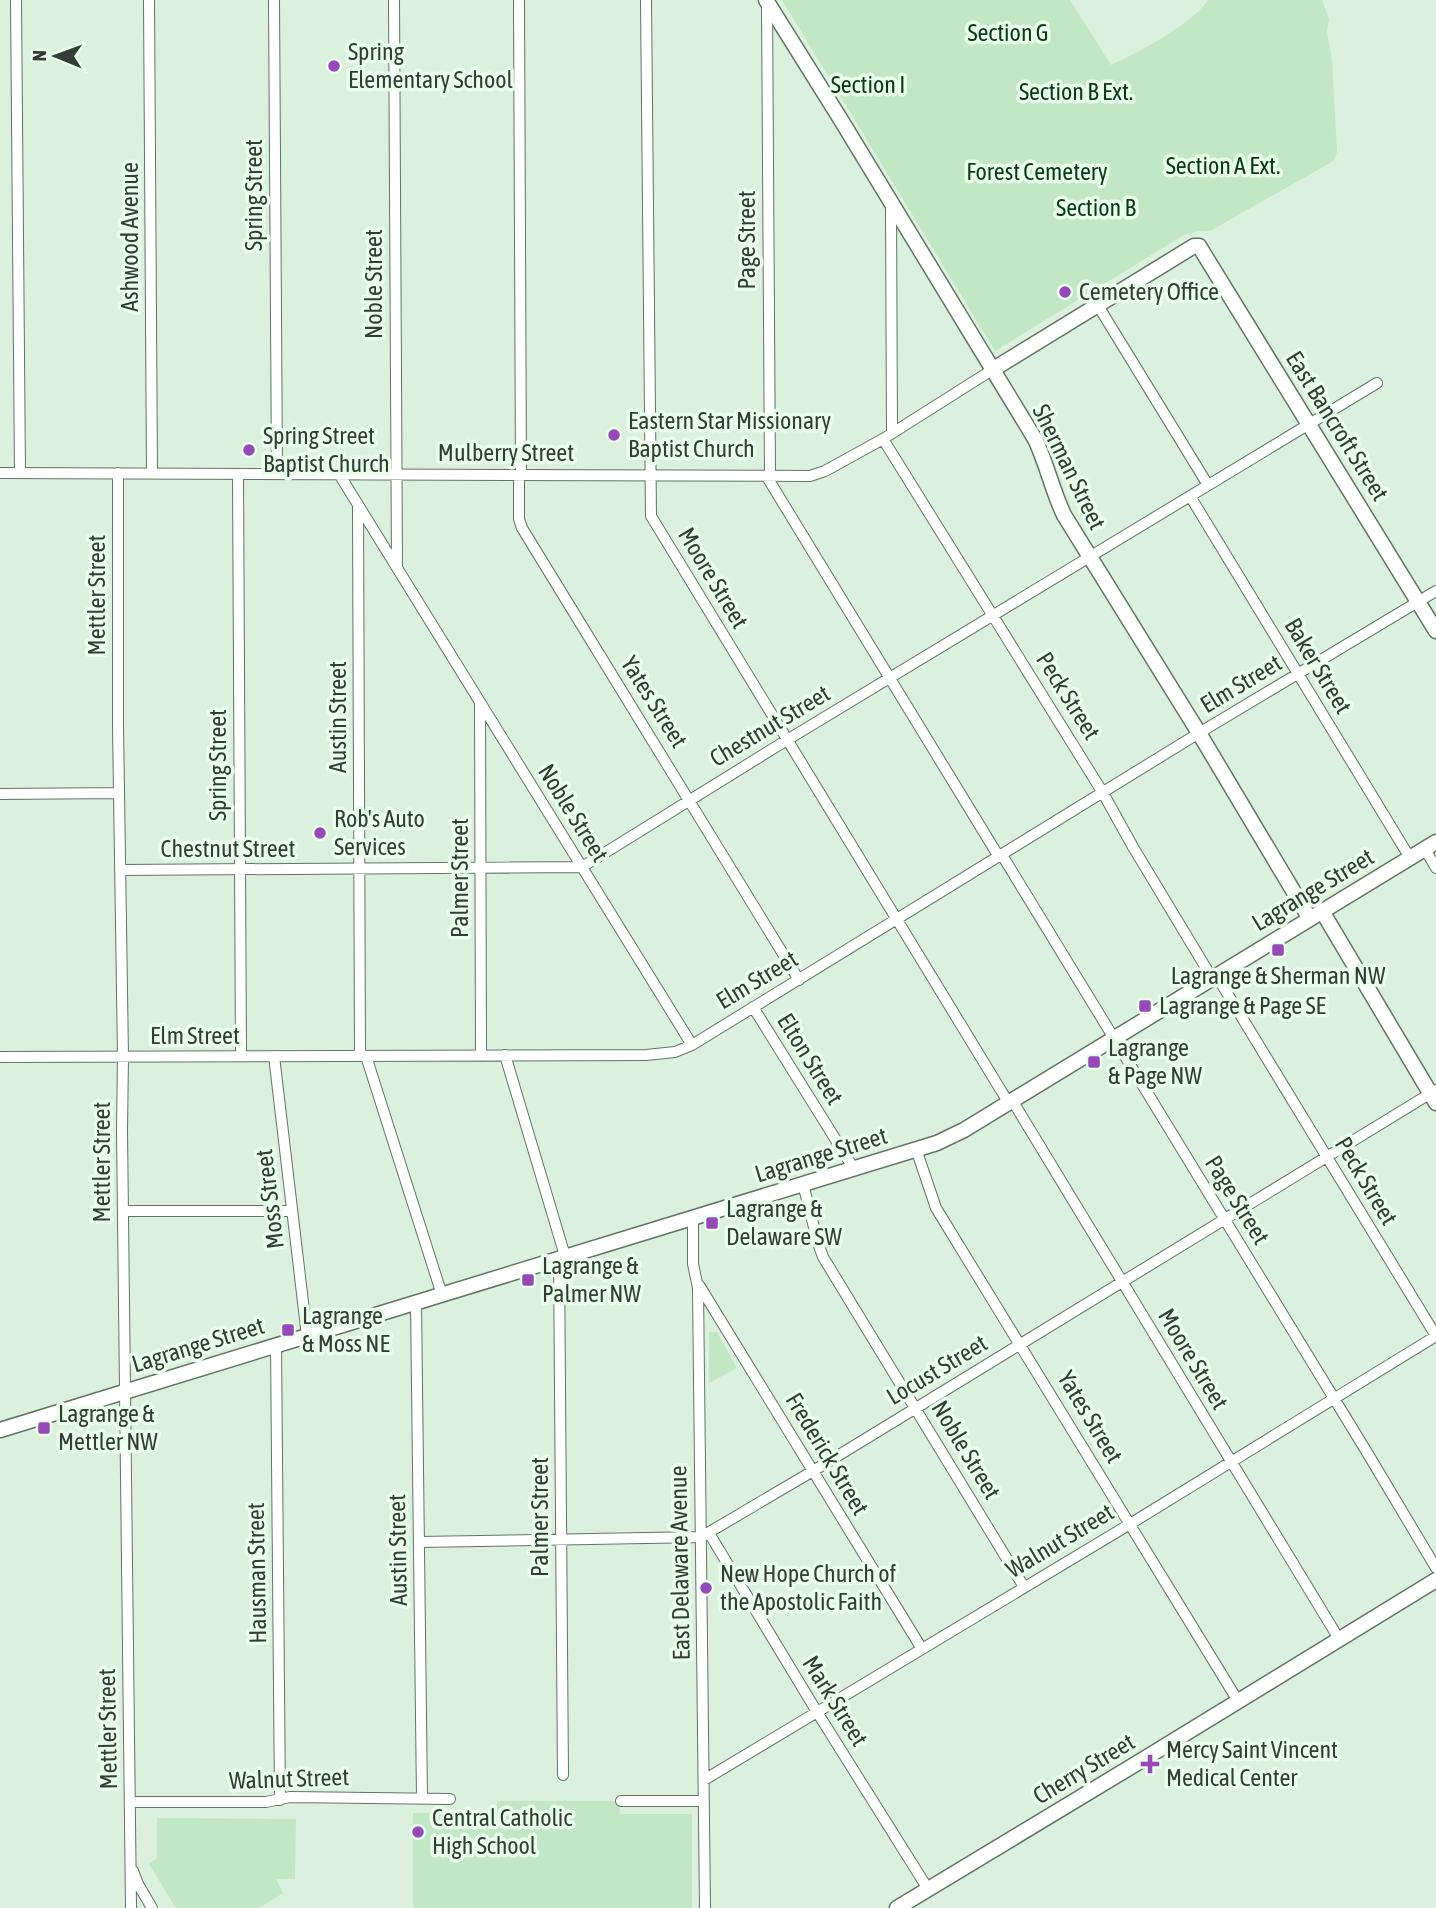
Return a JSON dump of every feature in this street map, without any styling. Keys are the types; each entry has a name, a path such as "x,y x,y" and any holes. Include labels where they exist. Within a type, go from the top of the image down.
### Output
{"main road":[{"name":"Sherman Street","path":"766,1 1035,439 1045,460 1057,500 1089,558 1434,1095"},
{"name":"Mulberry Street","path":"992,370 1097,304 1199,246"},
{"name":"East Bancroft Street","path":"1199,246 1436,631"},
{"name":"Lagrange Street","path":"0,1430 854,1169 955,1135 1430,845"},
{"name":"Cherry Street","path":"897,1908 1436,1580"}],"street":[{"path":"16,0 20,473"},
{"name":"Ashwood Avenue","path":"149,0 152,474"},
{"name":"Spring Street","path":"274,0 277,474"},
{"name":"Noble Street","path":"394,0 397,567"},
{"name":"Yates Street","path":"519,0 519,519 799,980"},
{"name":"Moore Street","path":"646,0 651,516 1339,1639"},
{"name":"Page Street","path":"766,1 769,477 1436,1568"},
{"path":"888,436 891,203"},
{"path":"1097,304 1208,485"},
{"name":"Mulberry Street","path":"0,473 810,476 819,474 888,436 992,370"},
{"name":"Chestnut Street","path":"120,870 582,867 1377,383"},
{"name":"Peck Street","path":"888,436 1133,847 1436,1336"},
{"name":"Mettler Street","path":"118,473 118,793 131,1908"},
{"name":"Spring Street","path":"238,474 241,1056"},
{"name":"Noble Street","path":"339,474 692,1045"},
{"name":"Baker Street","path":"1190,496 1410,858"},
{"name":"Austin Street","path":"358,505 363,1056 442,1295"},
{"name":"Elm Street","path":"0,1057 646,1055 675,1052 692,1045 1199,733 1436,591"},
{"name":"Palmer Street","path":"480,701 481,1056"},
{"path":"0,794 118,793"},
{"path":"1430,845 1436,867"},
{"name":"Elton Street","path":"753,1007 854,1169"},
{"name":"Palmer Street","path":"505,1055 562,1257 564,1775"},
{"name":"Moss Street","path":"274,1056 307,1336"},
{"name":"Locust Street","path":"419,1542 705,1535 1327,1157 1434,1095"},
{"name":"Yates Street","path":"916,1149 936,1208 1238,1701"},
{"name":"Noble Street","path":"803,1184 823,1257 1024,1587"},
{"path":"123,1211 292,1211"},
{"name":"East Delaware Avenue","path":"694,1217 693,1264 697,1281 705,1535 705,1908"},
{"name":"Frederick Street","path":"697,1281 922,1649"},
{"name":"Austin Street","path":"416,1303 422,1798"},
{"name":"Walnut Street","path":"704,1780 1436,1336"},
{"name":"Hausman Street","path":"276,1345 281,1800"},
{"name":"Mark Street","path":"705,1535 928,1889"},
{"name":"Walnut Street","path":"130,1802 266,1802 290,1797 450,1799"},
{"path":"621,1801 704,1801"},
{"name":"Mettler Street","path":"130,1850 138,1884 152,1908"}],"green space":[{"name":"Forest Cemetery","path":"782,0 1070,0 1111,65 1177,28 1208,0 1322,0 1329,19 1327,31 1332,61 1337,152 1334,160 1328,164 1210,231 1184,235 995,351"},
{"path":"709,1332 717,1332 737,1368 709,1383"},
{"path":"497,1801 619,1801 620,1814 692,1814 692,1908 415,1908 413,1813 497,1813"},
{"path":"157,1818 296,1819 295,1879 276,1879 283,1893 259,1908 176,1908 149,1864 157,1858"}],"place":[{"name":"Spring Elementary School","path":"334,66"},
{"name":"Cemetery Office","path":"1065,292"},
{"name":"Eastern Star Missionary Baptist Church","path":"614,435"},
{"name":"Spring Street Baptist Church","path":"249,450"},
{"name":"Rob's Auto Services","path":"320,833"},
{"name":"Lagrange & Sherman NW","path":"1278,950"},
{"name":"Lagrange & Page SE","path":"1145,1006"},
{"name":"Lagrange & Page NW","path":"1094,1062"},
{"name":"Lagrange & Delaware SW","path":"712,1223"},
{"name":"Lagrange & Palmer NW","path":"528,1280"},
{"name":"Lagrange & Moss NE","path":"288,1330"},
{"name":"Lagrange & Mettler NW","path":"44,1428"},
{"name":"New Hope Church of the Apostolic Faith","path":"706,1588"},
{"name":"Mercy Saint Vincent Medical Center","path":"1150,1764"},
{"name":"Central Catholic High School","path":"418,1832"}],"park label":[{"name":"Section G","path":"1008,33"},
{"name":"Section I","path":"868,85"},
{"name":"Section B Ext.","path":"1076,92"},
{"name":"Section A Ext.","path":"1223,166"},
{"name":"Section B","path":"1096,208"}]}
